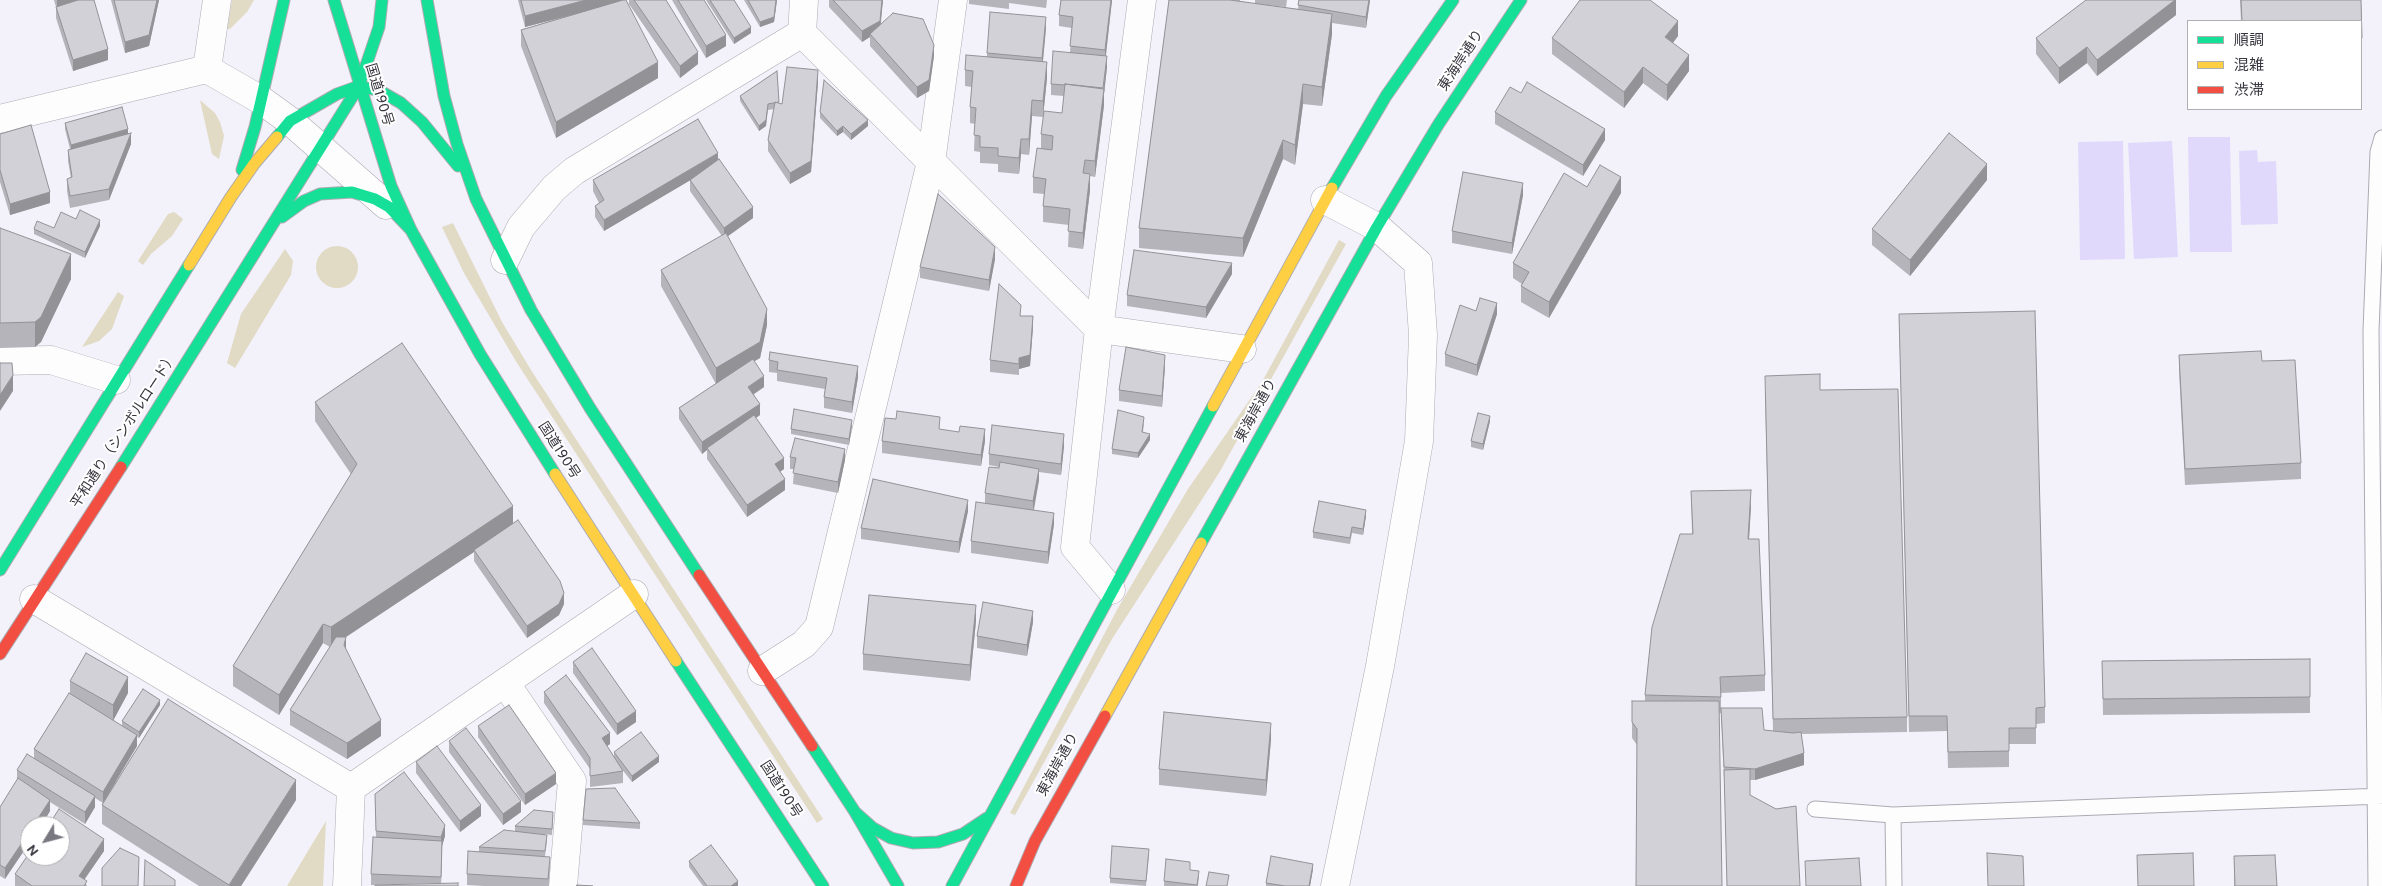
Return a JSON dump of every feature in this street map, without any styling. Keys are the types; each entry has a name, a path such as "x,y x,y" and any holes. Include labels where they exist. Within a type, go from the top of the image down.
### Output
{"main road":[{"path":"231,197 245,163 284,0"},
{"name":"国道190号","path":"334,0 391,186 410,230 480,354 530,436 823,886"},
{"name":"平和通り（シンボルロード）","path":"0,654 170,392 359,86 379,26 382,0"},
{"path":"426,0 430,32 444,96 457,144 476,199"},
{"path":"952,886 1110,590 1325,200 1386,96 1453,0"},
{"name":"東海岸通り","path":"1032,846 1377,227 1438,125 1521,0"},
{"path":"0,570 116,380 231,197 254,164 290,120 336,94 359,86 380,91 401,103 422,122 460,168 505,260 556,353 762,672 855,812 898,886"},
{"path":"274,224 304,201 320,194 352,192 375,199 389,208 410,230"},
{"path":"855,812 873,828 891,838 913,843 938,842 962,834 987,818"},
{"path":"1005,878 1032,846"},
{"path":"1016,886 1032,846"}],"street":[{"path":"207,69 217,0"},
{"path":"804,0 802,33 1100,329 1242,349"},
{"path":"762,672 804,644 819,627 931,162 953,0"},
{"path":"1110,590 1075,547 1100,329 1142,0"},
{"path":"505,260 521,227 554,188 574,171 802,33"},
{"path":"0,120 207,69 261,100 290,120 389,208"},
{"path":"1325,200 1377,227 1418,263 1423,335 1419,442 1380,666 1335,886"},
{"path":"0,361 51,360 116,380"},
{"path":"351,788 506,684 634,594"},
{"path":"34,599 351,788"},
{"path":"506,684 572,781 563,886"},
{"path":"347,886 351,788"}],"lane":[{"path":"2376,886 2378,796 2378,446 2371,332 2378,152 2382,138"},
{"path":"1815,809 1893,815 2378,796"},
{"path":"1893,815 1894,886"}],"shaded area":[{"path":"232,0 254,0 247,12 230,29 227,29"},
{"path":"200,100 215,113 220,122 224,136 219,159 212,154"},
{"path":"2188,137 2230,137 2232,252 2190,252"},
{"path":"2123,141 2125,259 2080,260 2078,142"},
{"path":"2172,141 2178,257 2134,259 2128,143"},
{"path":"2257,150 2258,162 2276,161 2278,224 2241,225 2239,151"},
{"path":"174,212 183,219 172,236 151,254 143,265 138,261 168,214"},
{"path":"453,223 502,322 531,370 823,819 817,823 517,363 464,273 442,227"},
{"path":"1339,240 1346,244 1219,473 1112,639 1015,815 1010,813 1118,608 1188,489 1262,382"},
{"path":"333,246 341,246 352,252 358,267 352,282 341,288 333,288 322,282 316,271 316,263 322,252"},
{"path":"285,249 293,261 291,275 235,368 227,363 241,314"},
{"path":"118,292 124,296 112,329 99,341 82,347"},
{"path":"326,821 323,886 287,886"}],"building":[{"path":"78,0 94,0 108,49 73,60 56,7"},
{"path":"114,0 157,0 149,35 125,42"},
{"path":"521,0 586,0 525,16"},
{"path":"626,0 658,62 556,122 521,30"},
{"path":"634,0 666,0 698,52 680,66"},
{"path":"678,0 704,0 726,35 706,46"},
{"path":"710,0 734,0 751,27 734,38"},
{"path":"748,0 776,0 774,17 760,22"},
{"path":"833,0 882,0 880,21 862,31"},
{"path":"1061,0 1111,0 1105,50 1070,46 1073,17 1059,15"},
{"path":"1169,0 1230,0 1332,14 1322,87 1303,84 1295,145 1283,140 1243,238 1139,228"},
{"path":"1299,0 1369,0 1366,17 1298,5"},
{"path":"1580,0 1650,0 1678,21 1665,37 1689,55 1667,85 1643,67 1624,92 1552,38"},
{"path":"2086,0 2175,0 2097,60 2087,47 2059,68 2036,38"},
{"path":"2241,0 2361,0 2362,20 2242,20"},
{"path":"990,12 1046,17 1042,58 987,53"},
{"path":"893,13 923,19 934,45 929,80 917,87 870,34"},
{"path":"1053,51 1107,56 1103,88 1051,84"},
{"path":"966,55 1047,62 1043,101 1032,100 1029,139 1021,139 1019,158 998,156 998,148 980,147 980,136 974,135 976,108 970,107 973,71 965,70"},
{"path":"787,67 818,70 811,161 790,173 768,140 775,102 782,104"},
{"path":"777,71 779,102 768,104 766,120 759,126 740,96"},
{"path":"824,80 868,120 851,134 843,126 837,131 820,112"},
{"path":"1527,82 1605,129 1583,165 1495,112 1510,87 1521,93"},
{"path":"1065,84 1104,89 1095,161 1085,160 1083,173 1090,174 1083,233 1068,231 1070,209 1043,206 1046,179 1033,177 1037,148 1052,150 1053,136 1041,134 1044,111 1062,113"},
{"path":"122,107 128,129 71,145 65,123"},
{"path":"698,119 718,153 604,220 595,206 604,200 593,180"},
{"path":"31,125 50,192 10,204 0,170 0,134"},
{"path":"131,133 109,189 70,196 67,179 72,177 68,150"},
{"path":"1949,133 1987,164 1910,260 1872,229"},
{"path":"719,159 753,207 724,228 690,180"},
{"path":"1600,165 1621,177 1549,302 1521,286 1529,272 1513,263 1564,173 1587,187"},
{"path":"1463,172 1523,183 1512,243 1452,231"},
{"path":"938,194 995,247 989,280 920,267"},
{"path":"80,210 100,220 85,252 34,229 37,221 54,228 61,212 76,219"},
{"path":"0,228 71,254 41,317 35,322 0,323"},
{"path":"726,233 767,309 760,342 716,368 661,270"},
{"path":"1134,250 1232,263 1206,307 1127,295"},
{"path":"999,284 1021,305 1020,316 1033,316 1030,355 1019,358 1019,364 990,360"},
{"path":"1480,298 1497,303 1477,365 1445,354 1460,305 1476,311"},
{"path":"2035,311 2045,707 2036,708 2036,728 2009,728 2009,751 1948,752 1947,716 1909,716 1899,314"},
{"path":"402,343 513,506 331,627 323,624 279,695 233,666 357,464 315,402"},
{"path":"1126,347 1165,355 1162,396 1119,390"},
{"path":"2261,351 2262,361 2295,360 2301,463 2185,469 2179,355"},
{"path":"770,352 858,366 852,402 824,397 827,378 777,370 778,362 769,360"},
{"path":"753,359 764,376 748,387 760,404 702,442 679,408"},
{"path":"0,363 12,363 13,375 0,395"},
{"path":"1820,374 1820,390 1898,389 1907,717 1773,719 1765,376"},
{"path":"794,409 852,420 849,439 791,429"},
{"path":"1118,410 1144,417 1142,432 1150,434 1138,453 1112,449"},
{"path":"897,411 940,417 939,429 959,432 960,426 985,429 981,455 882,441 885,418 896,419"},
{"path":"1478,413 1490,416 1483,444 1471,441"},
{"path":"754,415 784,458 775,464 785,479 747,505 707,448"},
{"path":"992,425 1064,434 1061,464 989,454"},
{"path":"795,438 845,449 838,482 793,473 796,458 790,457"},
{"path":"1000,462 1039,469 1033,501 985,493 989,467 999,468"},
{"path":"873,479 968,500 959,542 861,528"},
{"path":"1751,490 1748,539 1759,539 1765,675 1720,677 1721,697 1645,695 1652,627 1680,534 1693,534 1691,491"},
{"path":"1319,501 1366,510 1363,529 1352,527 1350,538 1313,532"},
{"path":"976,502 1054,513 1048,552 971,541"},
{"path":"518,520 560,581 564,593 559,604 527,626 474,550"},
{"path":"869,595 976,605 970,665 863,654"},
{"path":"983,602 1033,611 1027,645 977,636"},
{"path":"336,637 346,637 344,645 381,720 347,743 290,710"},
{"path":"592,648 636,711 617,724 573,662"},
{"path":"86,653 128,677 113,705 70,681"},
{"path":"2310,659 2310,697 2103,699 2102,661"},
{"path":"566,675 610,733 602,738 623,771 590,776 590,758 544,692"},
{"path":"143,689 160,700 139,732 122,721"},
{"path":"69,693 137,735 103,792 34,749"},
{"path":"168,699 296,780 229,885 102,805"},
{"path":"1632,701 1719,701 1722,886 1636,886 1637,729 1632,722"},
{"path":"509,705 556,773 525,794 478,726"},
{"path":"1721,708 1762,708 1764,730 1801,732 1804,753 1755,769 1724,767"},
{"path":"1164,712 1271,723 1266,780 1159,769"},
{"path":"466,728 521,801 503,814 449,741"},
{"path":"641,732 659,756 632,776 614,752"},
{"path":"437,746 481,805 460,821 416,762"},
{"path":"27,754 95,796 85,812 17,770"},
{"path":"1750,769 1750,795 1776,809 1796,806 1800,886 1727,886 1724,770"},
{"path":"404,772 445,825 441,837 376,831 375,794"},
{"path":"18,778 50,800 40,816 20,816 20,846 5,868 0,865 0,807"},
{"path":"615,788 640,823 583,820 586,789"},
{"path":"59,809 70,816 54,816"},
{"path":"534,810 553,812 552,829 515,826"},
{"path":"70,816 104,839 79,876 87,881 84,886 32,886 15,874 20,866 70,866"},
{"path":"504,830 547,835 545,851 479,847"},
{"path":"373,837 442,841 441,877 371,874"},
{"path":"711,845 738,881 731,886 707,886 689,861"},
{"path":"1112,846 1149,849 1146,881 1110,878"},
{"path":"120,848 139,857 138,886 102,886 102,868"},
{"path":"468,851 550,857 548,879 467,874"},
{"path":"1987,853 2023,856 2024,886 1988,886"},
{"path":"2193,853 2194,886 2138,886 2137,855"},
{"path":"2275,855 2277,886 2235,886 2234,856"},
{"path":"1271,856 1313,864 1309,886 1285,886 1266,883"},
{"path":"1859,858 1861,886 1806,886 1805,861"},
{"path":"1166,859 1190,862 1190,870 1199,871 1197,885 1164,881"},
{"path":"145,860 175,880 175,886 144,886"},
{"path":"1209,872 1229,875 1227,886 1206,886"},
{"path":"458,883 458,886 375,886 375,885"}],"traffic: fast":[{"path":"242,170 255,127 284,0"},
{"path":"334,0 391,186 411,230 480,354 555,474"},
{"path":"359,86 379,27 382,0"},
{"path":"427,0 444,96 457,144 476,199 531,310 590,408 699,575"},
{"path":"1332,188 1386,96 1453,0"},
{"path":"1201,543 1377,227 1438,125 1521,0"},
{"path":"277,137 290,121 337,94 359,86"},
{"path":"121,467 359,86"},
{"path":"359,86 380,91 401,103 422,122 458,166"},
{"path":"282,217 304,201 320,194 352,192 375,199 389,207 411,230"},
{"path":"0,570 189,265"},
{"path":"952,886 1213,406"},
{"path":"676,661 823,886"},
{"path":"812,746 855,812 898,886"},
{"path":"855,812 873,828 891,838 913,843 938,842 963,834 987,818"}],"traffic: slow":[{"path":"189,265 231,197 254,164 277,137"},
{"path":"1213,406 1332,188"},
{"path":"555,474 676,661"},
{"path":"1105,716 1201,543"}],"traffic: jam":[{"path":"0,654 121,467"},
{"path":"699,575 812,746"},
{"path":"1016,886 1035,841 1105,716"}]}
